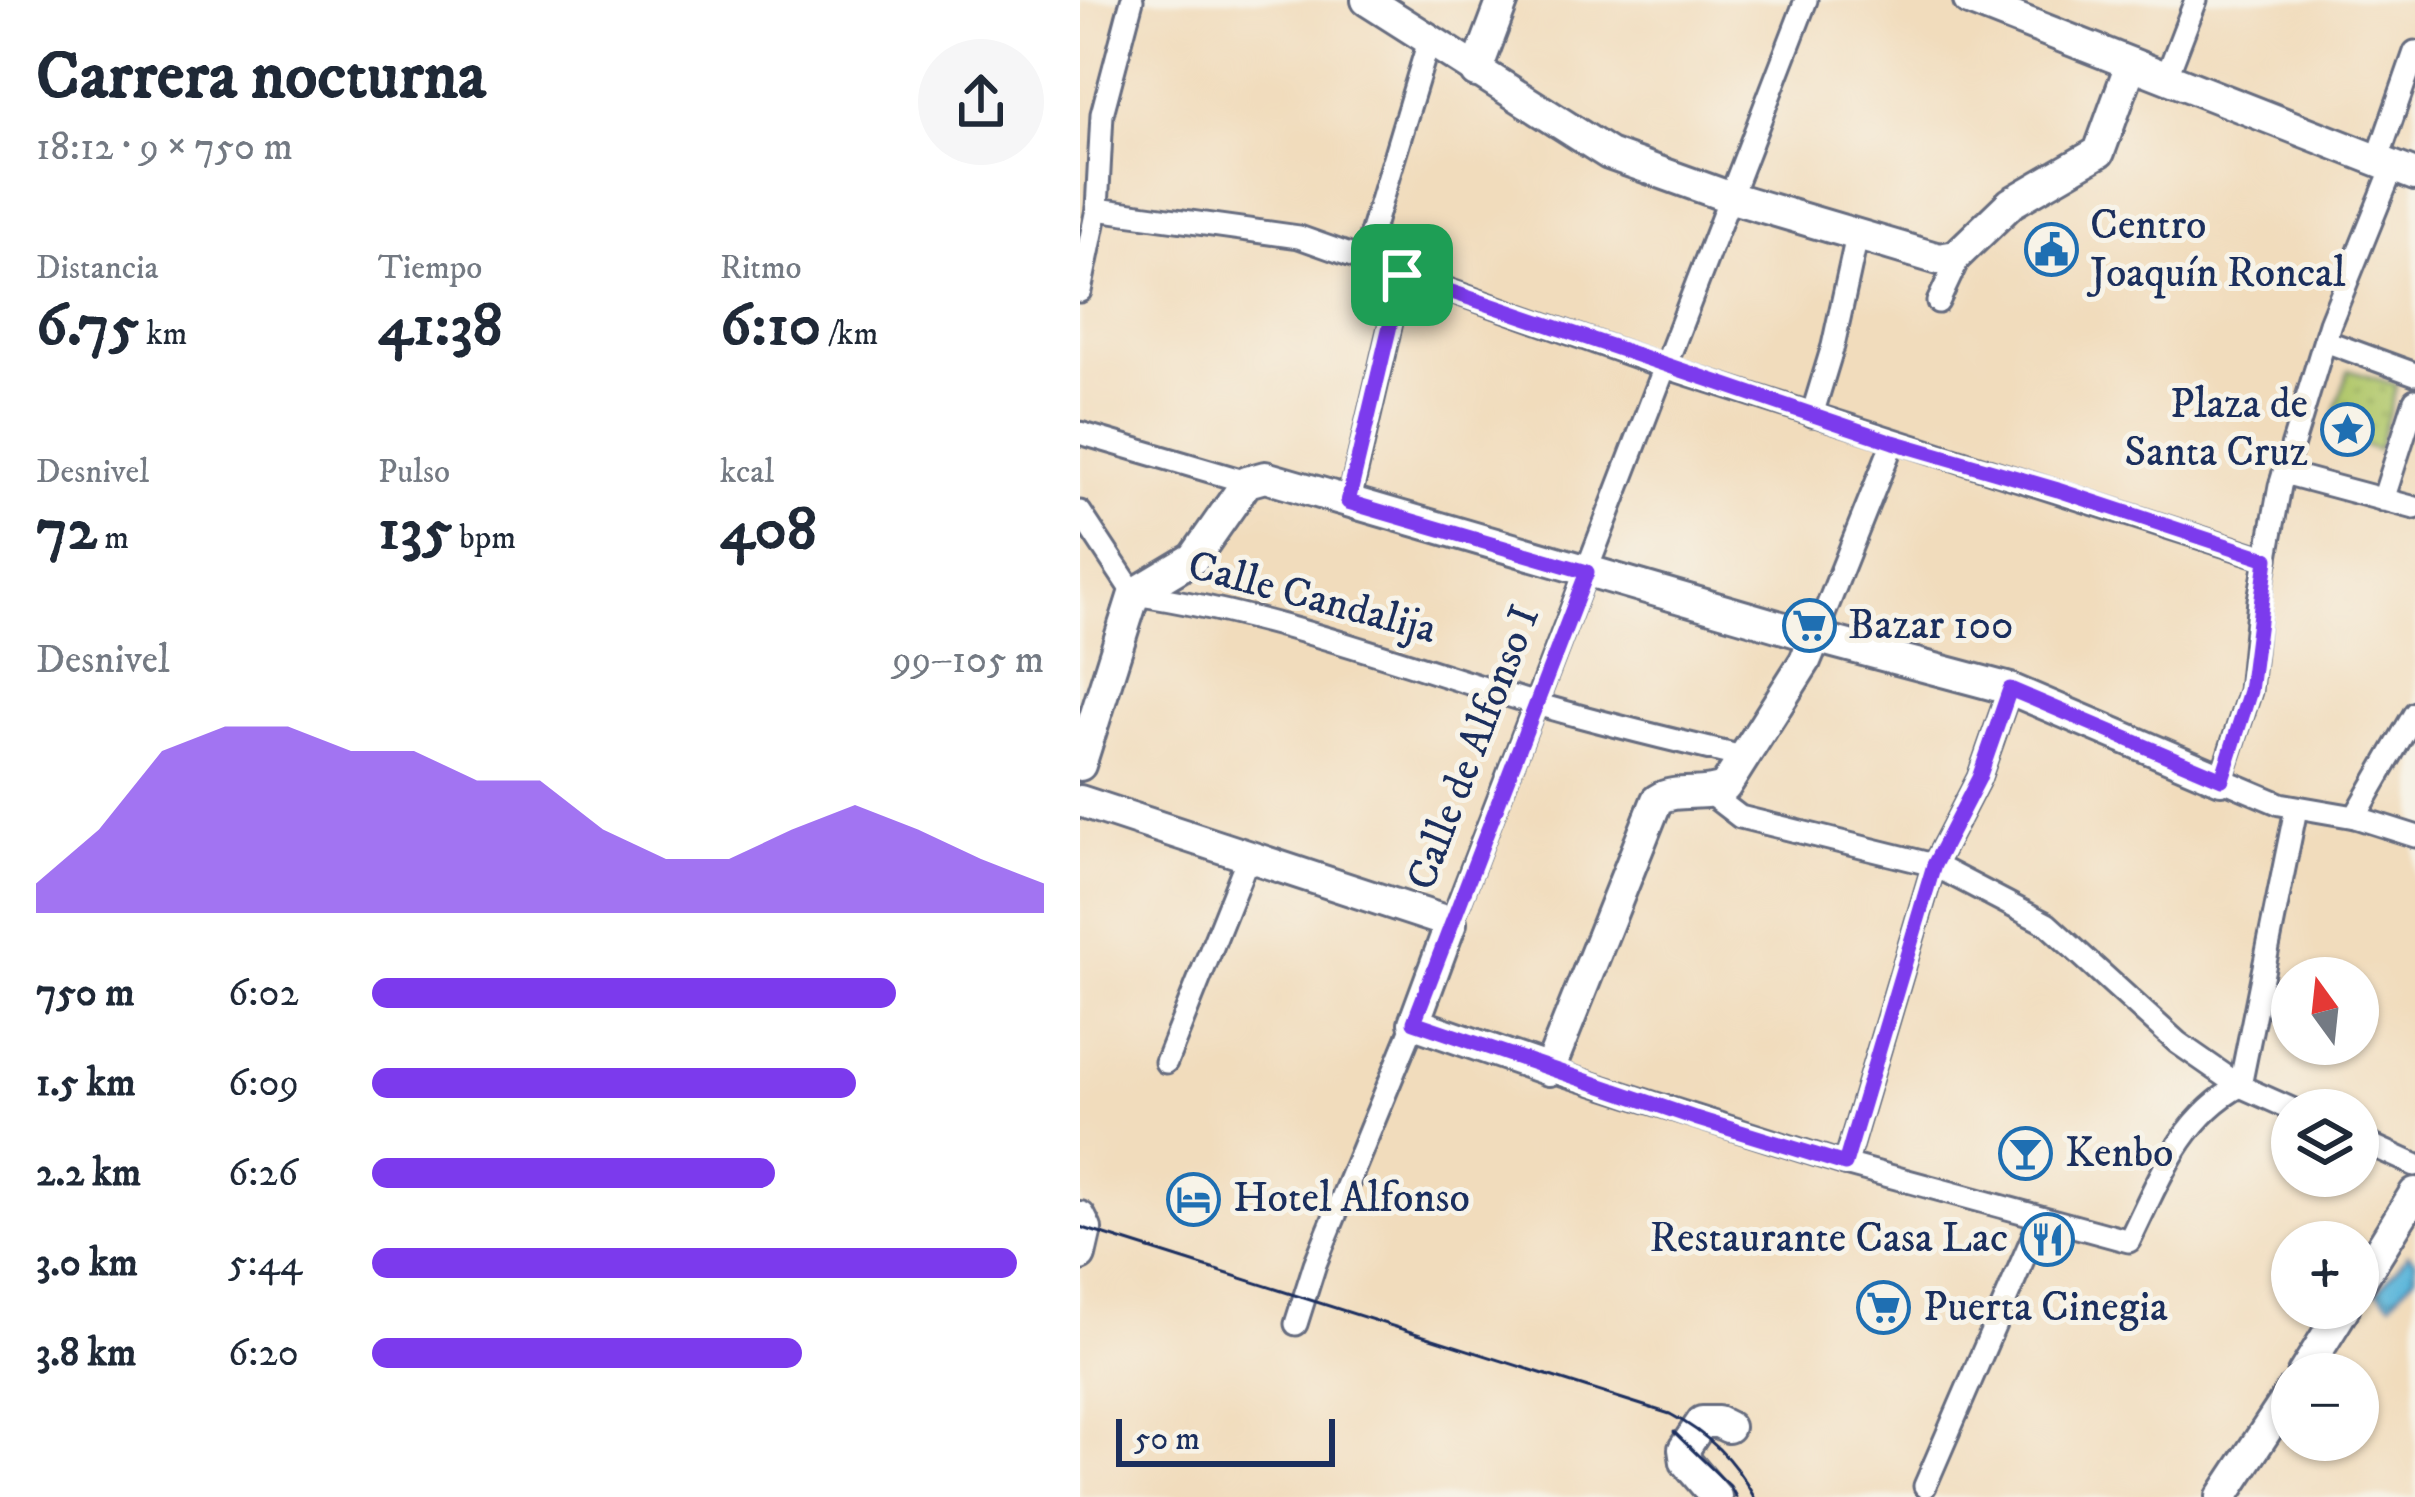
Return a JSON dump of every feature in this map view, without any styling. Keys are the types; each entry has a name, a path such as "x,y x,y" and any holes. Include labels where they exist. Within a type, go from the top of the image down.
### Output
{"street":[{"path":"1080,291 1097,208 1091,111 1132,0"},
{"path":"1366,0 1609,154 1856,236 1939,259 1961,253"},
{"path":"1476,72 1503,0"},
{"name":"Calle de Alfonso I","path":"1296,1324 1315,1264 1538,704 1806,0"},
{"path":"1969,0 2395,167"},
{"path":"2166,78 2196,0"},
{"path":"1364,257 1429,40"},
{"path":"2222,779 2250,691 2282,479 2327,332 2395,167 2415,52"},
{"path":"1938,302 1961,253 2011,203 2099,152 2131,64"},
{"path":"1097,208 1299,237 1665,367 2267,559"},
{"path":"1812,415 1833,346 1856,236"},
{"path":"1348,502 1402,275"},
{"path":"2327,332 2415,374"},
{"path":"2383,500 2415,400"},
{"path":"1080,434 1247,482 1265,477 2010,689 2296,808 2355,817 2415,836"},
{"path":"1549,1070 1657,800 1668,794 1710,794 1725,787 1746,758 1805,661 1893,442"},
{"path":"2282,479 2415,508"},
{"path":"1080,764 1135,594 1194,558 1247,482"},
{"path":"1080,512 1135,594"},
{"name":"Calle Candalija","path":"1135,594 1210,605 1313,632 1538,704 1746,758"},
{"path":"1845,1164 1934,865 1979,778 2010,689"},
{"path":"2355,817 2415,713"},
{"path":"1710,794 1740,817 1934,865 2047,924 2178,1042 2240,1086 2271,1100"},
{"path":"1080,801 1451,923"},
{"path":"2240,1086 2296,808"},
{"path":"1166,1062 1249,855"},
{"path":"1414,1022 1845,1164 2129,1241 2176,1144 2214,1100 2240,1086"},
{"path":"2379,1149 2415,1165"},
{"path":"2379,1254 2413,1204"},
{"path":"1925,1486 2042,1217"},
{"path":"1716,1497 1687,1462 1684,1449 1702,1422 1728,1427"},
{"path":"2222,1497 2271,1423"}],"green space":[{"path":"2348,370 2397,385 2378,450 2328,434"}],"water":[{"path":"2408,1254 2415,1260 2415,1275 2391,1303 2379,1290"}],"tram line":[{"path":"1080,1227 1670,1414 1719,1449 1754,1497"},
{"path":"1674,1432 1736,1497"}],"place":[{"name":"Centro Joaquín Roncal","path":"2051,250"},
{"name":"Plaza de Santa Cruz","path":"2347,429"},
{"name":"Bazar 100","path":"1809,626"},
{"name":"Kenbo","path":"2026,1154"},
{"name":"Hotel Alfonso","path":"1194,1199"},
{"name":"Restaurante Casa Lac","path":"2047,1239"},
{"name":"Puerta Cinegia","path":"1884,1308"}],"route":[{"path":"1402,275 1893,442 2267,559 2250,691 2222,779 2010,689 1979,778 1934,865 1845,1164 1414,1022 1587,572 1348,502 1402,275"}]}
